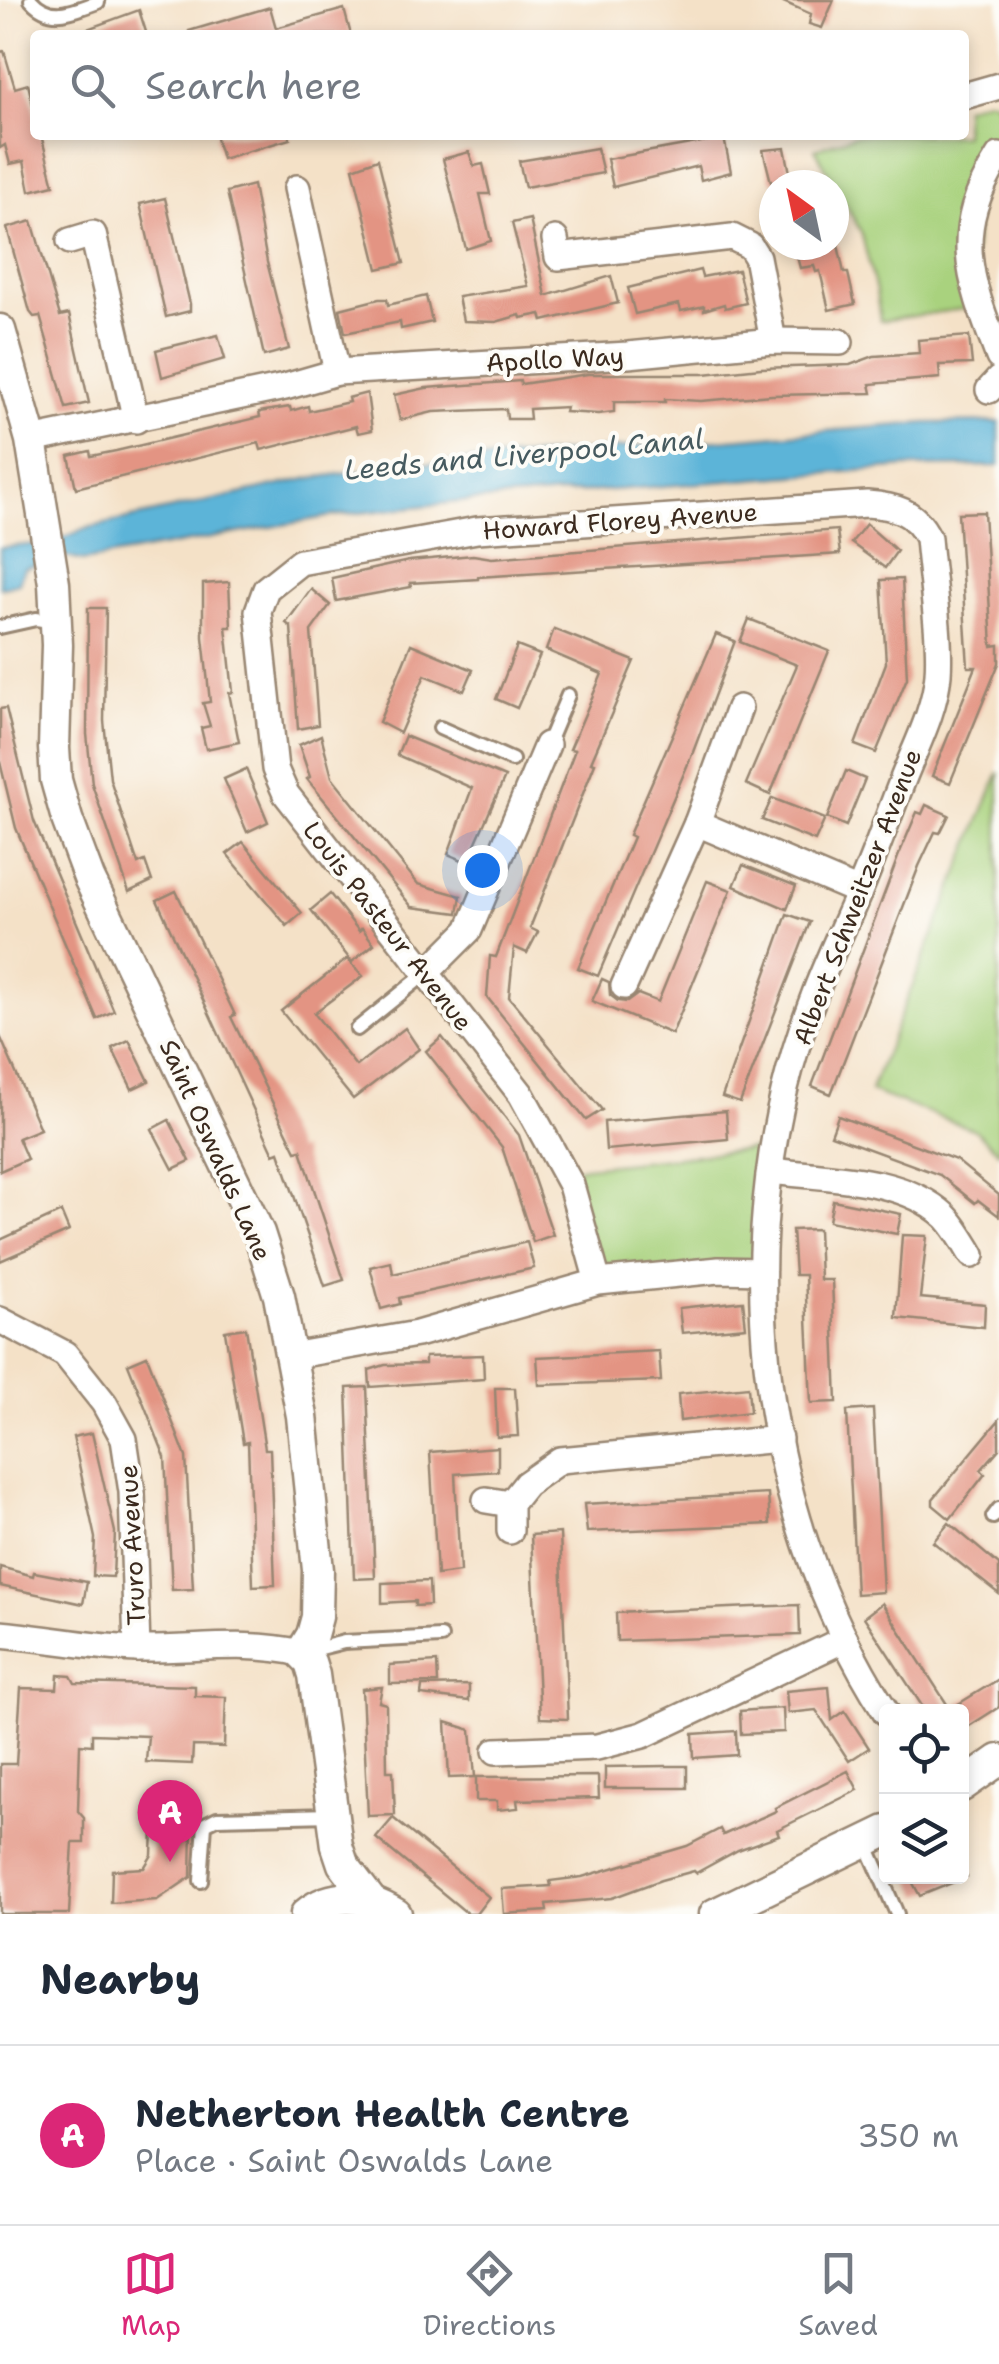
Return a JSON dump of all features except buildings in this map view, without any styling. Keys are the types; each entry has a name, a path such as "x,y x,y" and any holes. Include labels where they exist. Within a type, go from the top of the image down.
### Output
{"street":[{"path":"969,95 999,86"},
{"path":"999,156 978,191 968,238 975,288 999,358"},
{"path":"296,188 336,372"},
{"path":"70,242 93,234 136,420"},
{"path":"555,239 558,257 732,237 750,246 757,257 772,341"},
{"name":"Saint Oswalds Lane","path":"0,330 6,371 31,440 54,583 54,748 56,780 67,819 89,878 258,1233 279,1296 312,1492 318,1570 317,1616 312,1636 301,1653"},
{"name":"Apollo Way","path":"31,440 285,387 336,372 628,355 772,341 840,342"},
{"name":"Howard Florey Avenue","path":"300,562 477,530 867,504 894,506 910,514 928,538"},
{"name":"Albert Schweitzer Avenue","path":"881,1704 845,1639 807,1551 768,1389 762,1271 771,1171 786,1085 812,1000 931,708 938,672 928,538"},
{"name":"Louis Pasteur Avenue","path":"300,562 266,589 258,610 275,769 304,820 522,1094 571,1185 598,1282"},
{"path":"624,986 697,823 740,708"},
{"path":"426,974 469,930 524,766 547,745"},
{"path":"697,823 859,892"},
{"path":"771,1171 853,1181 919,1198 952,1223 972,1255"},
{"path":"291,1356 417,1334 598,1282 718,1270 762,1271"},
{"name":"Truro Avenue","path":"0,1320 65,1354 104,1402 124,1439 132,1492 138,1649"},
{"path":"510,1531 498,1502 560,1460 778,1439"},
{"path":"0,1634 138,1649 267,1646 301,1653 310,1662 314,1675 337,1846 343,1864 384,1908"},
{"path":"511,1742 597,1747 643,1735 845,1639"},
{"path":"969,1781 999,1760"},
{"path":"715,1914 876,1837"},
{"path":"310,1910 328,1884 337,1846"},
{"path":"310,1910 340,1898 384,1908"}],"lane":[{"path":"31,0 48,14 61,15 98,2"},
{"path":"0,627 36,619 56,622"},
{"path":"547,745 568,695"},
{"path":"440,728 524,766"},
{"path":"358,1030 426,974"},
{"path":"301,1653 344,1642 441,1637"},
{"path":"201,1881 206,1824 217,1818 332,1815"},
{"path":"876,1837 897,1914"}],"green space":[{"path":"988,99 999,104 999,145 981,167 969,308 880,321 861,232 849,210 849,170 827,170 815,149 841,140 969,140 969,105"},
{"path":"999,772 999,1152 975,1130 870,1091"},
{"path":"771,1147 759,1267 603,1277 567,1169"}],"water":[{"path":"999,422 999,466 907,467 458,502 332,516 83,561 67,557 24,568 19,583 0,588 0,548 52,541 83,529 306,479 388,467 924,423"}],"place":[{"name":"Netherton Health Centre","path":"170,1862"}],"water label":[{"name":"Leeds and Liverpool Canal","path":"524,454"}]}
